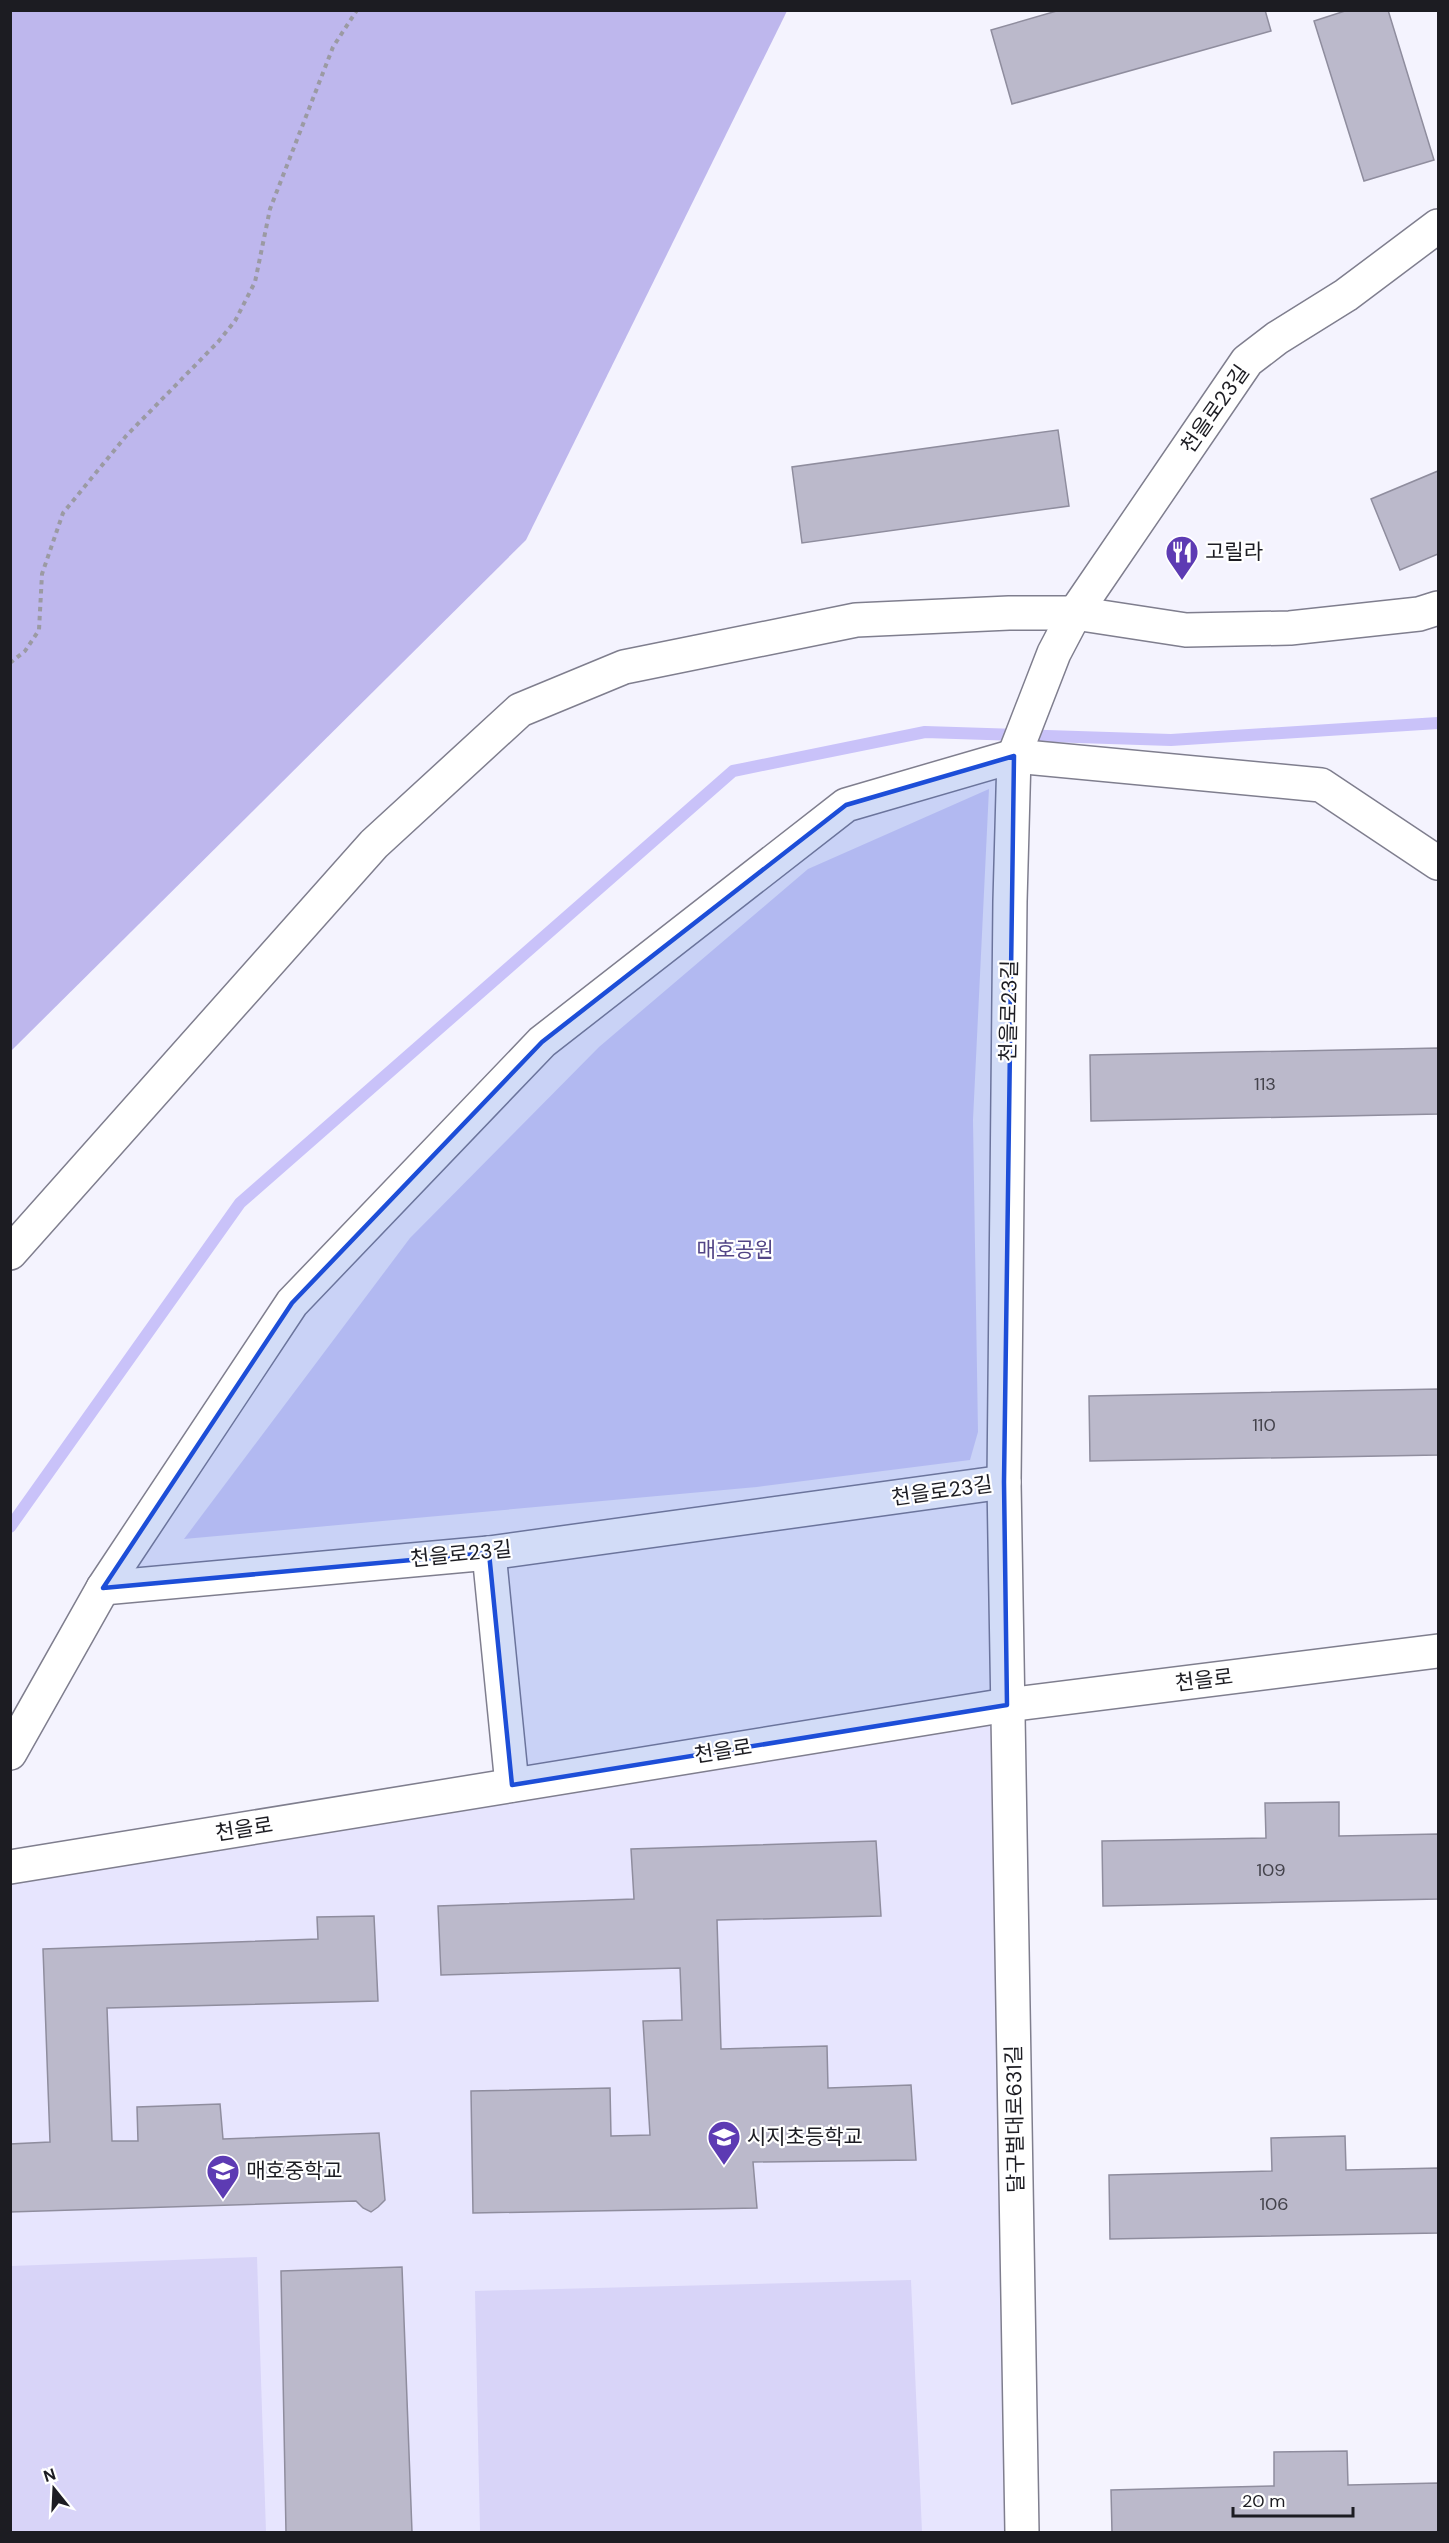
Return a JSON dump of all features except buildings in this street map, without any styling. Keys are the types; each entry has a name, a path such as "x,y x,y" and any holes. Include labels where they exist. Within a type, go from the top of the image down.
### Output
{"street":[{"name":"천을로23길","path":"1008,1705 1004,1482 1010,901 1014,756 1054,653 1076,613 1247,361 1277,338 1346,295 1438,226"},
{"path":"10,1253 374,844 520,710 624,667 856,620 1009,613 1076,613 1186,630 1290,628 1419,614 1438,608"},
{"path":"10,1753 103,1588 292,1303 542,1042 846,805 1014,756 1321,785 1438,863"},
{"name":"천을로23길","path":"103,1588 489,1552 1004,1482"},
{"path":"489,1552 512,1785"},
{"name":"천을로","path":"10,1867 1008,1705 1438,1650"},
{"name":"달구벌대로631길","path":"1008,1705 1022,2532"}],"path":[{"path":"10,663 25,651 39,630 42,574 63,513 126,436 219,342 245,302 255,282 270,209 333,47 357,10"}],"highlighted area":[{"path":"1014,756 1004,1482 1007,1705 512,1785 489,1553 103,1588 292,1303 542,1042 846,805"}],"shaded area":[{"path":"10,11 787,11 526,540 11,1051"},
{"name":"시지초등학교","path":"1007,1705 1022,2532 11,2532 11,1867"}],"green space":[{"name":"매호공원","path":"989,789 973,1120 978,1432 970,1460 757,1487 184,1539 410,1238 599,1047 808,869"},
{"path":"257,2257 266,2532 11,2532 11,2266"},
{"path":"911,2280 922,2532 480,2532 475,2291"}],"waterway":[{"path":"10,1527 240,1203 733,771 925,732 1171,740 1438,723"}],"place":[{"name":"고릴라","path":"1182,581"},
{"name":"시지초등학교","path":"724,2166"},
{"name":"매호중학교","path":"223,2200"}]}
